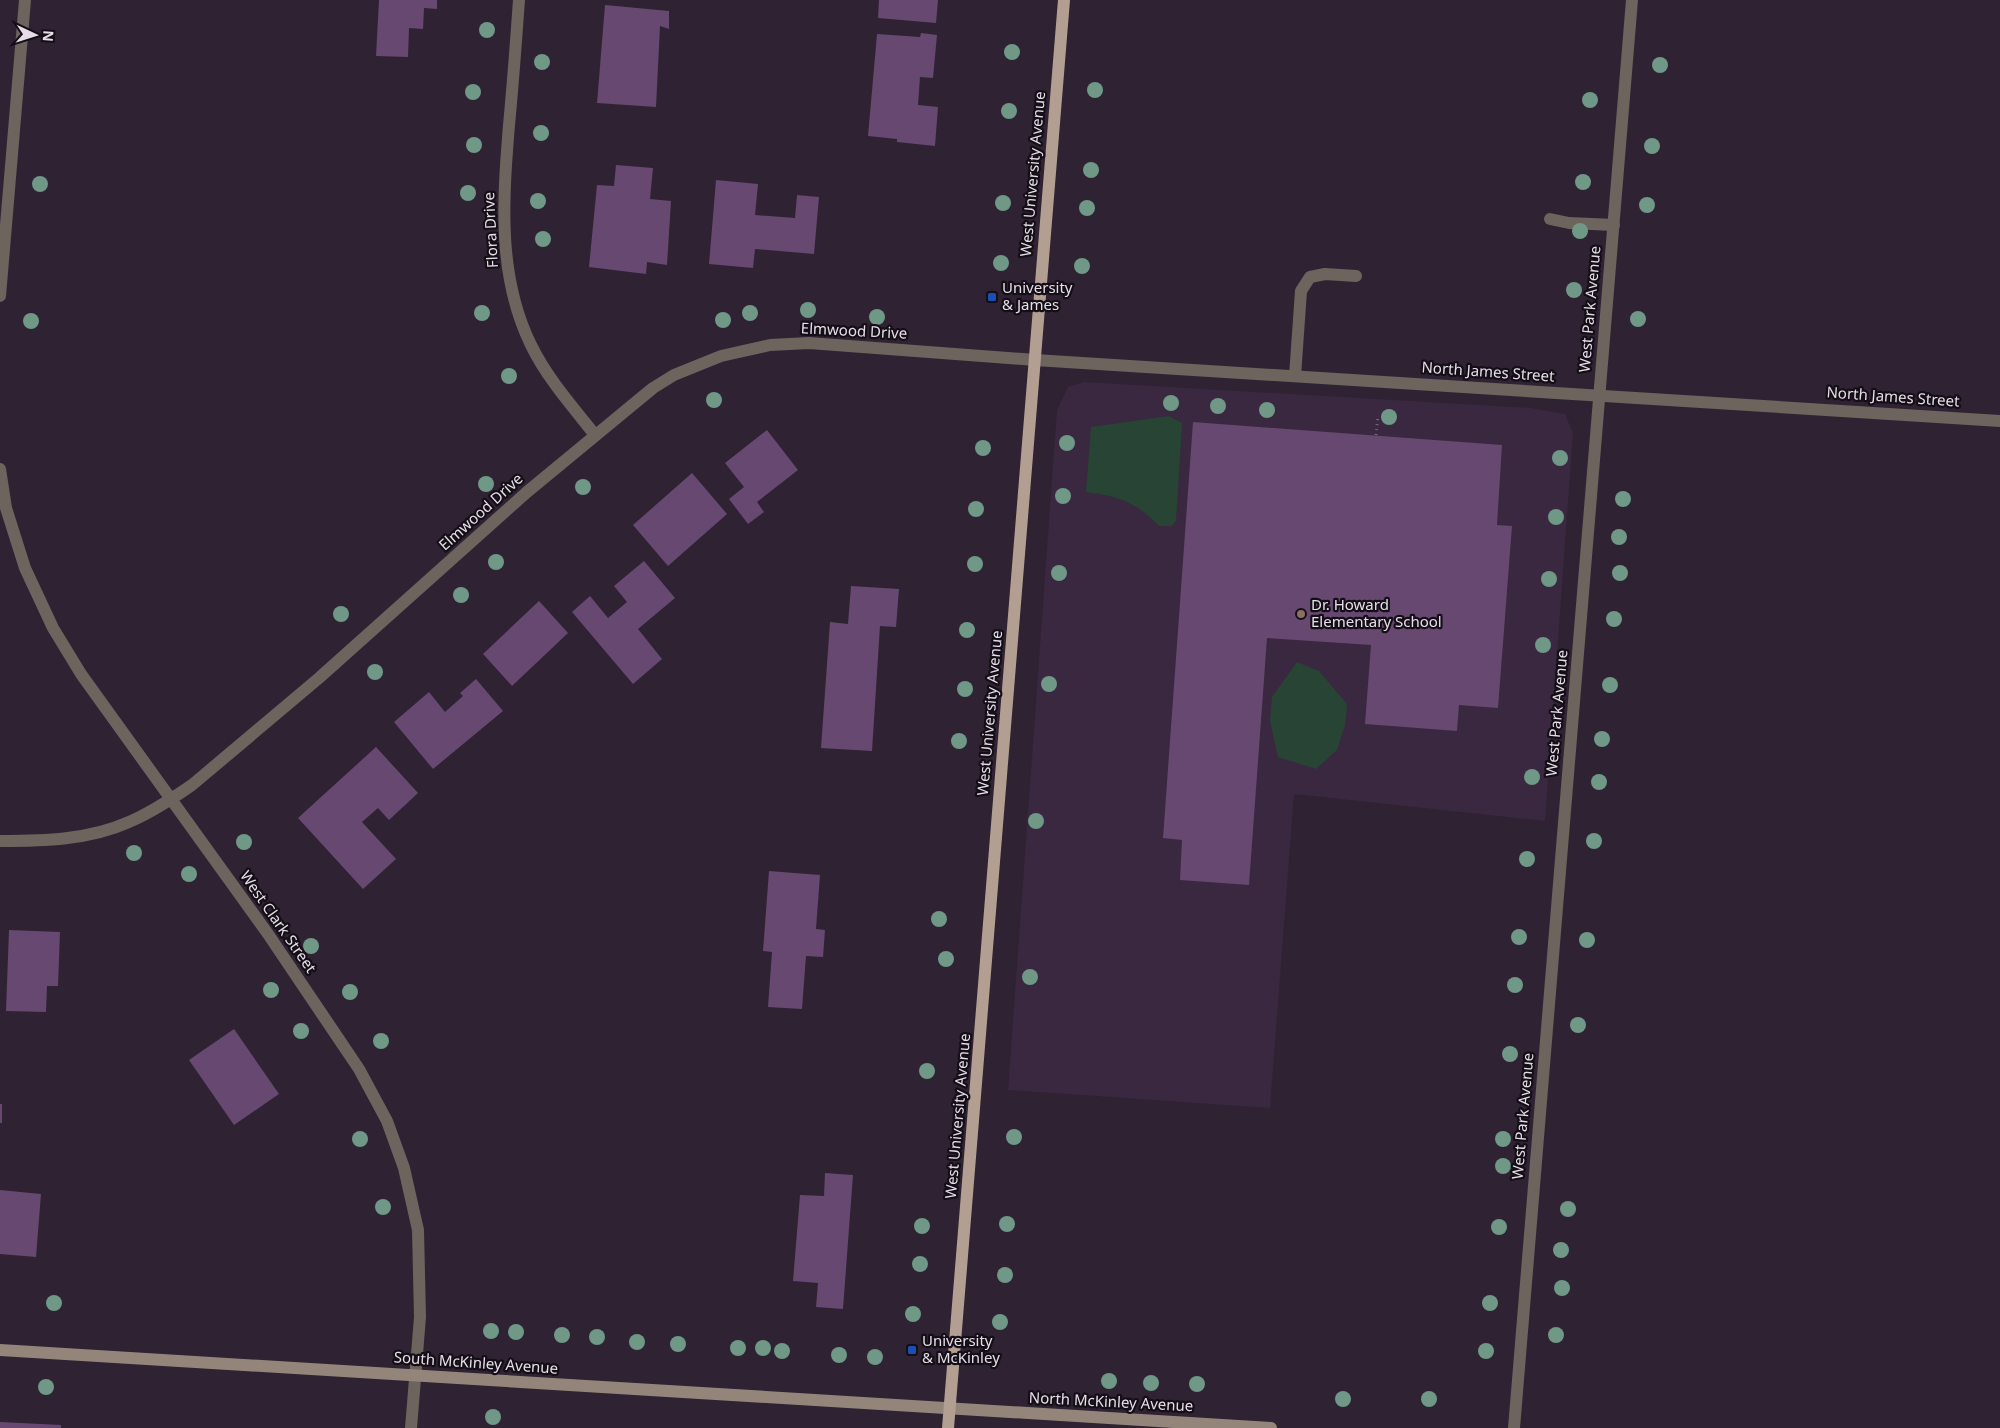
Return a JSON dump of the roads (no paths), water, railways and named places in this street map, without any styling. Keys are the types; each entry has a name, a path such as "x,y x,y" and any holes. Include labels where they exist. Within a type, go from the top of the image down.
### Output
{"main road":[{"name":"West University Avenue","path":"948,1428 1064,0"}],"street":[{"path":"0,296 25,0"},
{"name":"Flora Drive","path":"519,0 503,195 505,249 514,302 531,345 557,387 595,435"},
{"name":"West Park Avenue","path":"1514,1428 1632,0"},
{"path":"1550,219 1569,223 1614,225"},
{"path":"1295,376 1301,291 1310,277 1325,274 1356,276"},
{"name":"Elmwood Drive","path":"0,841 42,841 93,834 130,822 172,799 192,785 319,678 527,492 653,388 674,375 721,356 770,345 810,343 1035,360"},
{"name":"North James Street","path":"1035,360 2000,421"},
{"name":"West Clark Street","path":"0,469 6,508 25,568 53,628 81,674 268,934 359,1069 387,1121 404,1168 418,1230 421,1294 411,1428"},
{"name":"South McKinley Avenue","path":"0,1350 950,1409"},
{"name":"North McKinley Avenue","path":"950,1409 1270,1428"}],"place":[{"name":"University & James","path":"992,297"},
{"name":"Dr. Howard Elementary School","path":"1301,614"},
{"name":"University & McKinley","path":"912,1350"}]}
